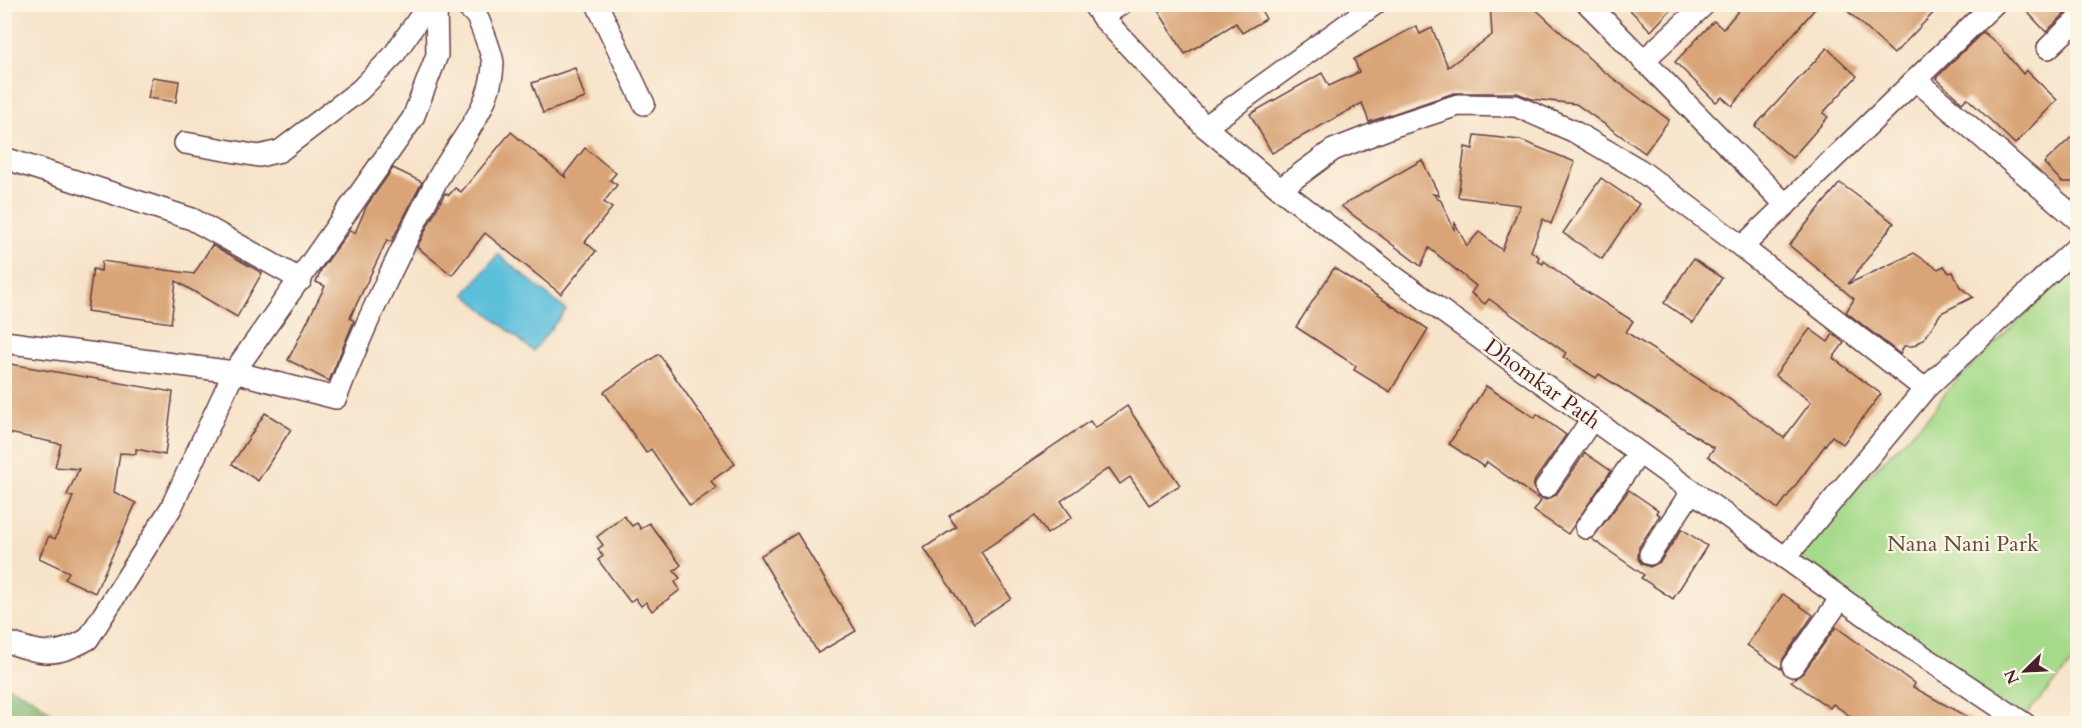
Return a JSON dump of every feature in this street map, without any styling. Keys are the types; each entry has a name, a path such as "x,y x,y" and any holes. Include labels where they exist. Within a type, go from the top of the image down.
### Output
{"street":[{"path":"185,142 258,156 280,151 368,81 393,56 429,4"},
{"path":"4,641 50,654 70,649 88,639 171,508 234,372 413,118 437,55 436,4"},
{"path":"4,342 234,372 336,398 409,234 438,178 471,130 485,96 494,63 476,16 464,4"},
{"path":"597,4 644,104"},
{"path":"1097,11 1121,4"},
{"path":"1205,127 1375,4"},
{"path":"1588,4 1786,205"},
{"path":"1643,60 1705,4"},
{"path":"1742,247 1994,4"},
{"name":"Dhomkar Path","path":"1097,11 1205,127 1280,189 1396,278 1785,558 2025,723"},
{"path":"2048,48 2078,19"},
{"path":"1916,80 2077,219"},
{"path":"1280,189 1333,150 1397,125 1458,105 1516,106 1573,131 1640,170 1925,389"},
{"path":"4,158 192,219 301,280"},
{"path":"1785,558 1925,389 2078,246"},
{"path":"1546,487 1592,419"},
{"path":"1586,528 1639,453"},
{"path":"1650,554 1692,491"},
{"path":"1792,666 1841,598"}],"green space":[{"name":"Nana Nani Park","path":"2077,264 2077,658 2020,721 1785,558 1931,414 1948,389"},
{"path":"5,685 32,698 65,723 5,723"}],"water":[{"path":"498,254 566,310 533,351 465,294"}],"building":[{"path":"1154,4 1265,4 1260,8 1266,19 1242,33 1236,23 1185,54"},
{"path":"1490,4 1530,4 1602,70 1669,120 1645,153 1576,104 1532,99 1517,93 1454,93 1369,122 1362,103 1272,153 1250,114 1322,73 1329,86 1359,72 1354,59 1416,26 1420,34 1432,28 1448,67 1492,35"},
{"path":"1624,4 1676,4 1651,31"},
{"path":"1744,4 1819,4 1732,106 1722,97 1716,102 1675,62 1714,21 1723,29"},
{"path":"1840,4 1942,4 1894,54"},
{"path":"2020,4 2078,4 2078,7 2069,10 2046,32"},
{"path":"1983,32 1999,45 2023,74 2026,70 2057,100 2015,144 1967,98 1962,103 1936,78"},
{"path":"1827,48 1857,76 1823,113 1828,117 1792,158 1755,126"},
{"path":"575,68 585,98 543,113 532,83"},
{"path":"152,77 179,81 176,102 148,98"},
{"path":"2078,131 2078,182 2062,182 2044,163"},
{"path":"511,132 566,178 564,175 585,148 616,173 610,180 617,185 604,202 612,208 585,242 596,251 561,294 485,233 452,275 417,247 445,193 449,195 455,188 461,192"},
{"path":"1475,135 1520,140 1575,162 1551,224 1543,219 1531,251 1539,257 1537,261 1543,264 1544,261 1576,285 1633,321 1626,332 1743,408 1784,438 1811,402 1775,375 1810,329 1828,342 1833,334 1844,343 1833,358 1881,394 1843,444 1832,436 1778,509 1708,456 1714,448 1599,374 1596,378 1563,357 1566,353 1489,299 1485,304 1471,293 1476,286 1429,248 1421,266 1341,206 1422,160 1439,195 1433,194 1441,201 1454,229 1455,223 1467,246 1479,232 1502,250 1520,205 1458,197 1465,147 1473,149"},
{"path":"393,168 422,182 391,242 387,240 350,318 354,321 329,381 288,360 325,286 316,282 321,270 350,230 355,233 366,207"},
{"path":"1601,178 1639,204 1602,259 1563,233"},
{"path":"1840,183 1894,223 1848,284 1914,253 1938,269 1944,266 1949,273 1953,272 1960,287 1973,297 1941,313 1924,339 1913,346 1904,346 1900,354 1846,312 1854,299 1789,245"},
{"path":"212,245 262,273 237,317 176,281 171,323 87,311 93,269 101,271 102,261 194,274"},
{"path":"1693,259 1722,278 1693,323 1664,303"},
{"path":"1334,268 1428,329 1390,392 1354,370 1356,366 1296,327"},
{"path":"659,354 735,464 711,481 716,488 690,506 651,449 646,453 604,392"},
{"path":"4,363 173,392 165,455 136,449 136,454 120,453 114,492 136,503 95,593 65,579 69,572 39,558 49,536 55,539 73,497 67,495 79,469 55,467 61,444 4,432"},
{"path":"1486,386 1535,418 1537,414 1566,435 1535,480 1533,487 1538,497 1546,500 1556,495 1585,453 1611,471 1568,534 1534,511 1541,501 1487,462 1484,467 1449,444"},
{"path":"1127,406 1180,485 1149,505 1130,477 1120,484 1109,468 1061,501 1072,517 1047,534 1035,516 981,552 1011,598 974,623 924,548 956,527 949,516 1090,421 1095,428"},
{"path":"265,413 291,429 258,481 232,464"},
{"path":"1629,490 1658,510 1656,513 1660,515 1639,547 1638,559 1642,564 1650,567 1660,562 1682,529 1707,546 1673,599 1641,578 1644,575 1592,539"},
{"path":"624,516 632,526 637,523 641,529 649,523 681,565 674,571 680,578 675,582 680,590 652,611 646,602 641,606 635,598 630,602 598,560 603,556 598,549 603,545 597,537"},
{"path":"797,533 856,631 818,653 760,556"},
{"path":"1783,594 1813,615 1783,659 1781,669 1747,645"},
{"path":"1836,627 1915,684 1913,687 1978,723 1860,723 1833,704 1830,708 1791,681 1803,673"}]}
